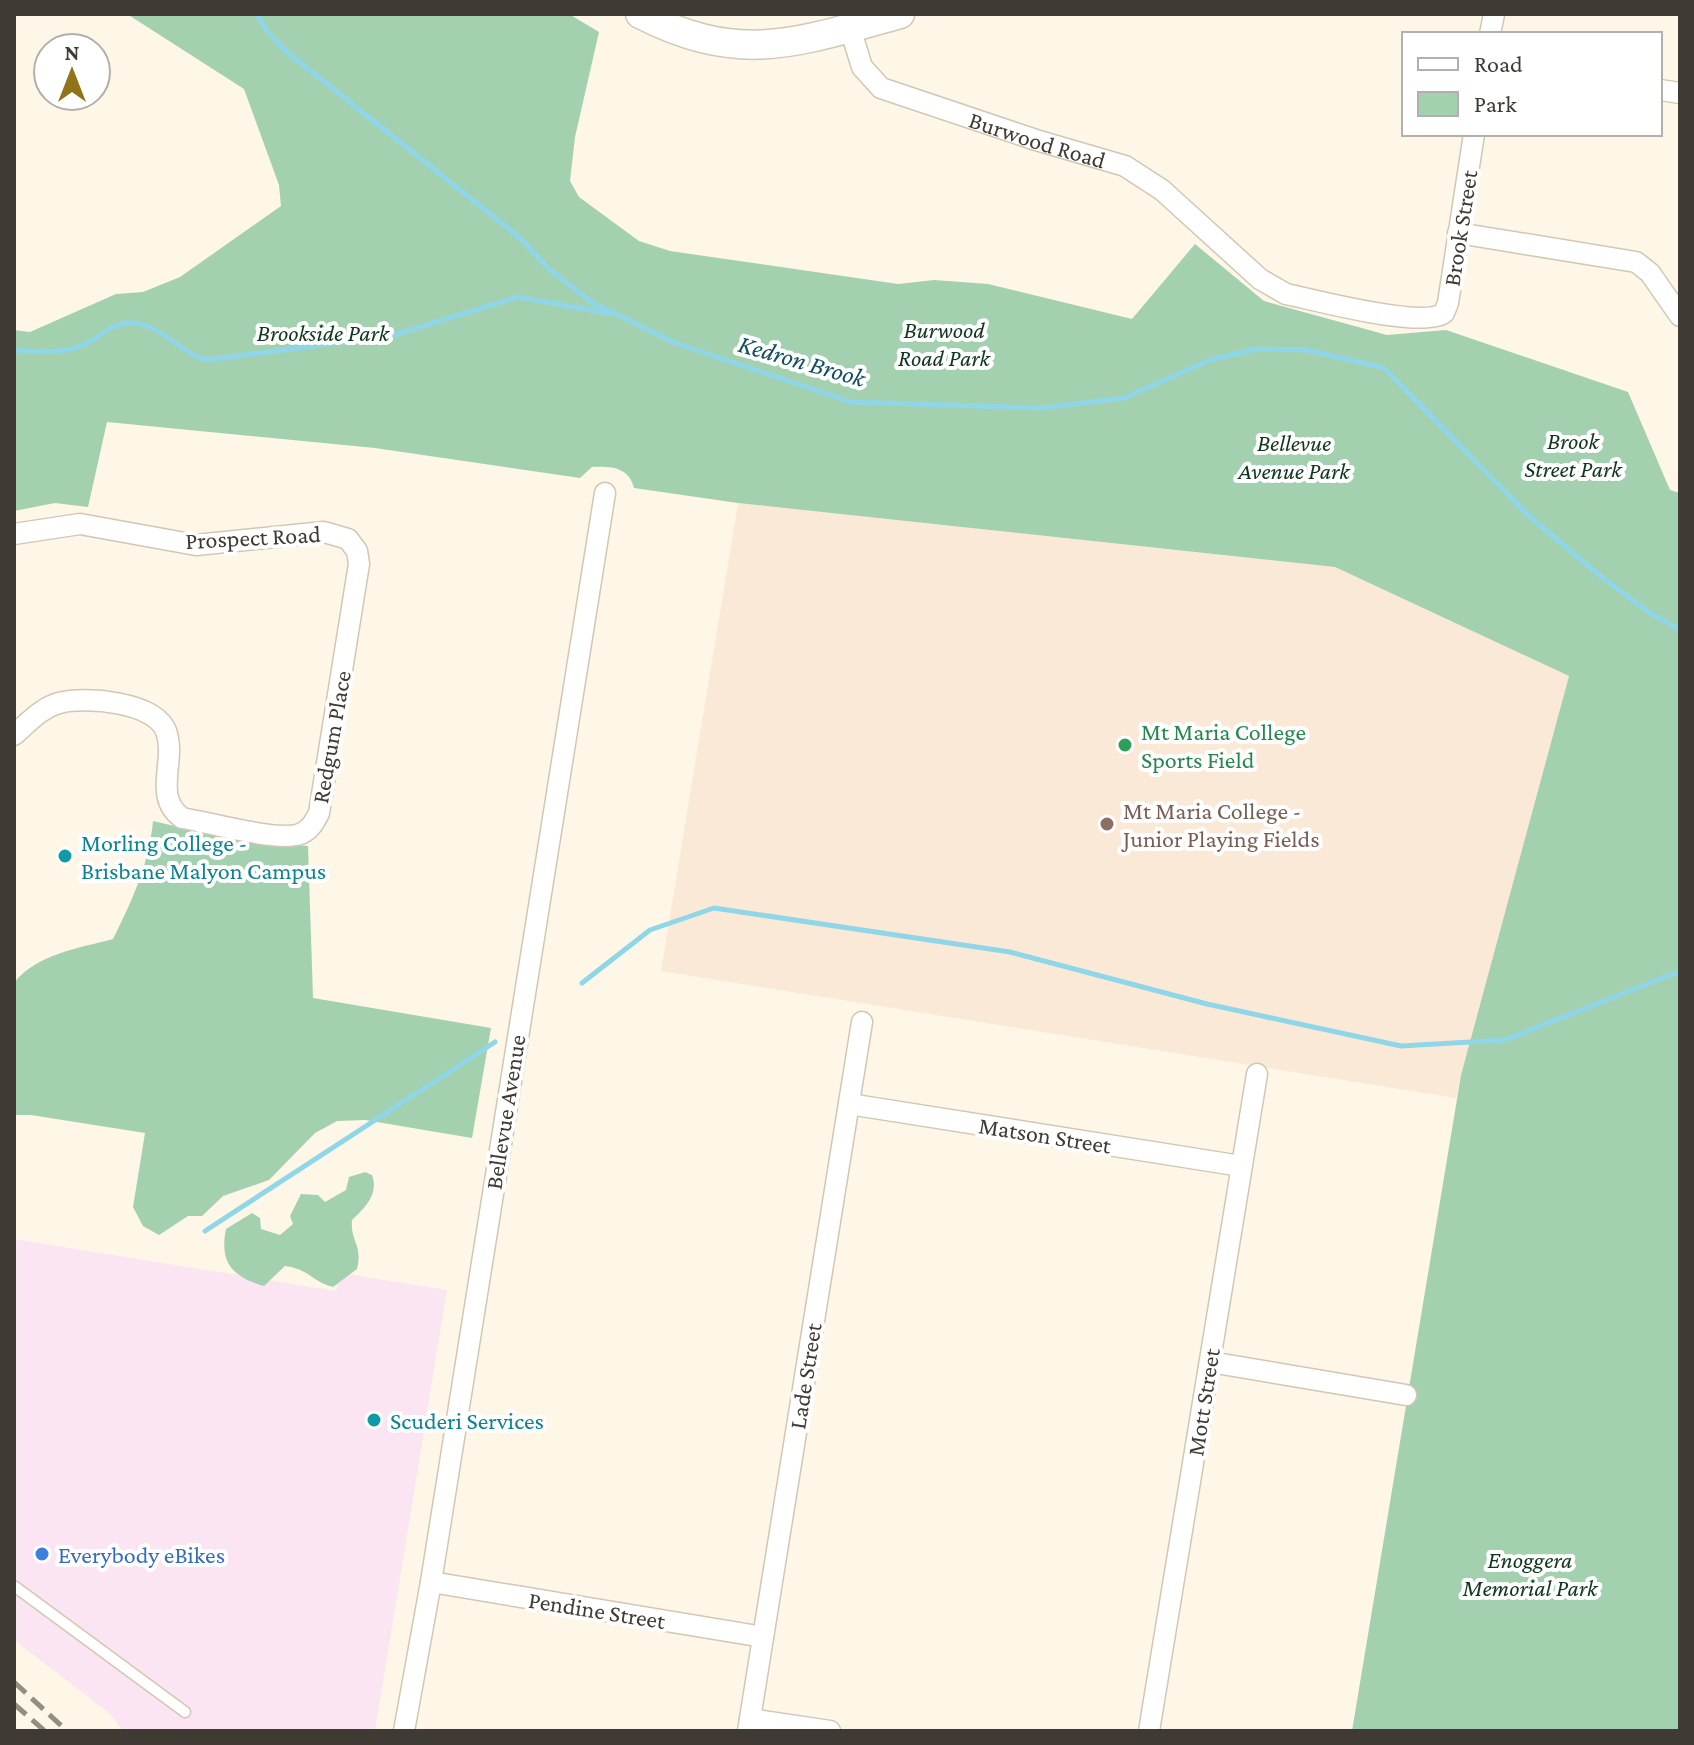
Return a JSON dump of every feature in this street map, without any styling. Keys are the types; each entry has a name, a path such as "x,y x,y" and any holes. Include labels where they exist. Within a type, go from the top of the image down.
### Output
{"street":[{"path":"640,14 687,34 736,45 791,42 900,14"},
{"name":"Burwood Road","path":"850,28 862,67 881,88 1125,166 1162,190 1274,289 1371,312 1438,318"},
{"name":"Brook Street","path":"1438,318 1448,303 1474,136"},
{"path":"1458,233 1636,262 1650,273 1680,316"},
{"name":"Bellevue Avenue","path":"404,1731 431,1582 605,493"},
{"name":"Prospect Road","path":"14,534 80,524 196,545 324,532 348,539"},
{"name":"Redgum Place","path":"14,735 43,710 59,703 89,700 142,709 157,717 165,727 168,738 166,787 174,812 182,818 275,835 298,835 308,829 319,813 359,564 357,551 348,539"},
{"name":"Lade Street","path":"749,1725 862,1022"},
{"name":"Mott Street","path":"1149,1731 1257,1074"},
{"name":"Matson Street","path":"849,1104 1241,1166"},
{"path":"1210,1362 1406,1395"},
{"name":"Pendine Street","path":"431,1582 763,1637"},
{"path":"749,1725 830,1731"}],"lane":[{"path":"14,1586 185,1712"}],"shaded area":[{"name":"Mt Maria College - Junior Playing Fields","path":"738,503 1335,567 1569,676 1456,1098 661,971"},
{"path":"14,1239 336,1291 340,1273 447,1290 375,1731 123,1731 109,1713 14,1640"}],"green space":[{"path":"127,14 569,14 599,32 575,137 570,181 579,197 639,241 670,251 898,284 934,280 988,284 1132,319 1195,244 1264,301 1387,335 1446,330 1628,392 1670,490 1680,493 1680,1731 1352,1731 1461,1075 1569,676 1335,567 738,503 634,488 624,472 606,467 592,467 580,478 375,448 107,422 88,507 55,503 14,511 14,330 30,332 116,294 143,292 180,277 281,206 279,185 244,89"},
{"path":"153,821 239,841 308,846 313,998 491,1028 472,1138 365,1120 337,1121 315,1133 269,1180 223,1196 202,1216 188,1216 159,1235 143,1226 133,1207 145,1133 14,1115 14,983 23,973 46,959 113,939 144,867"},
{"path":"365,1172 372,1175 374,1188 366,1205 352,1220 358,1254 357,1269 333,1287 285,1266 264,1286 244,1278 231,1267 225,1251 226,1229 252,1213 260,1218 261,1229 280,1235 293,1224 290,1216 301,1194 318,1195 325,1202 346,1190 349,1177"}],"waterway":[{"name":"Kedron Brook","path":"256,14 287,52 520,238 549,269 593,303 675,343 851,402 1041,408 1124,398 1210,360 1256,349 1306,350 1384,368 1530,517 1604,579 1650,613 1680,630"},
{"path":"14,350 40,352 75,348 120,324 134,323 153,329 206,360 391,336 518,297 607,313"},
{"path":"582,983 650,930 714,908 1010,952 1207,1004 1401,1046 1505,1040 1680,971"},
{"path":"205,1231 495,1042"}],"railway":[{"path":"14,1682 67,1731"},
{"path":"14,1704 45,1731"}],"place":[{"name":"Mt Maria College Sports Field","path":"1125,745"},
{"name":"Mt Maria College - Junior Playing Fields","path":"1107,824"},
{"name":"Morling College - Brisbane Malyon Campus","path":"65,856"},
{"name":"Scuderi Services","path":"374,1420"},
{"name":"Everybody eBikes","path":"42,1554"}],"park label":[{"name":"Brookside Park","path":"323,332"},
{"name":"Burwood Road Park","path":"944,343"},
{"name":"Brook Street Park","path":"1573,454"},
{"name":"Bellevue Avenue Park","path":"1294,456"},
{"name":"Enoggera Memorial Park","path":"1530,1573"}]}
